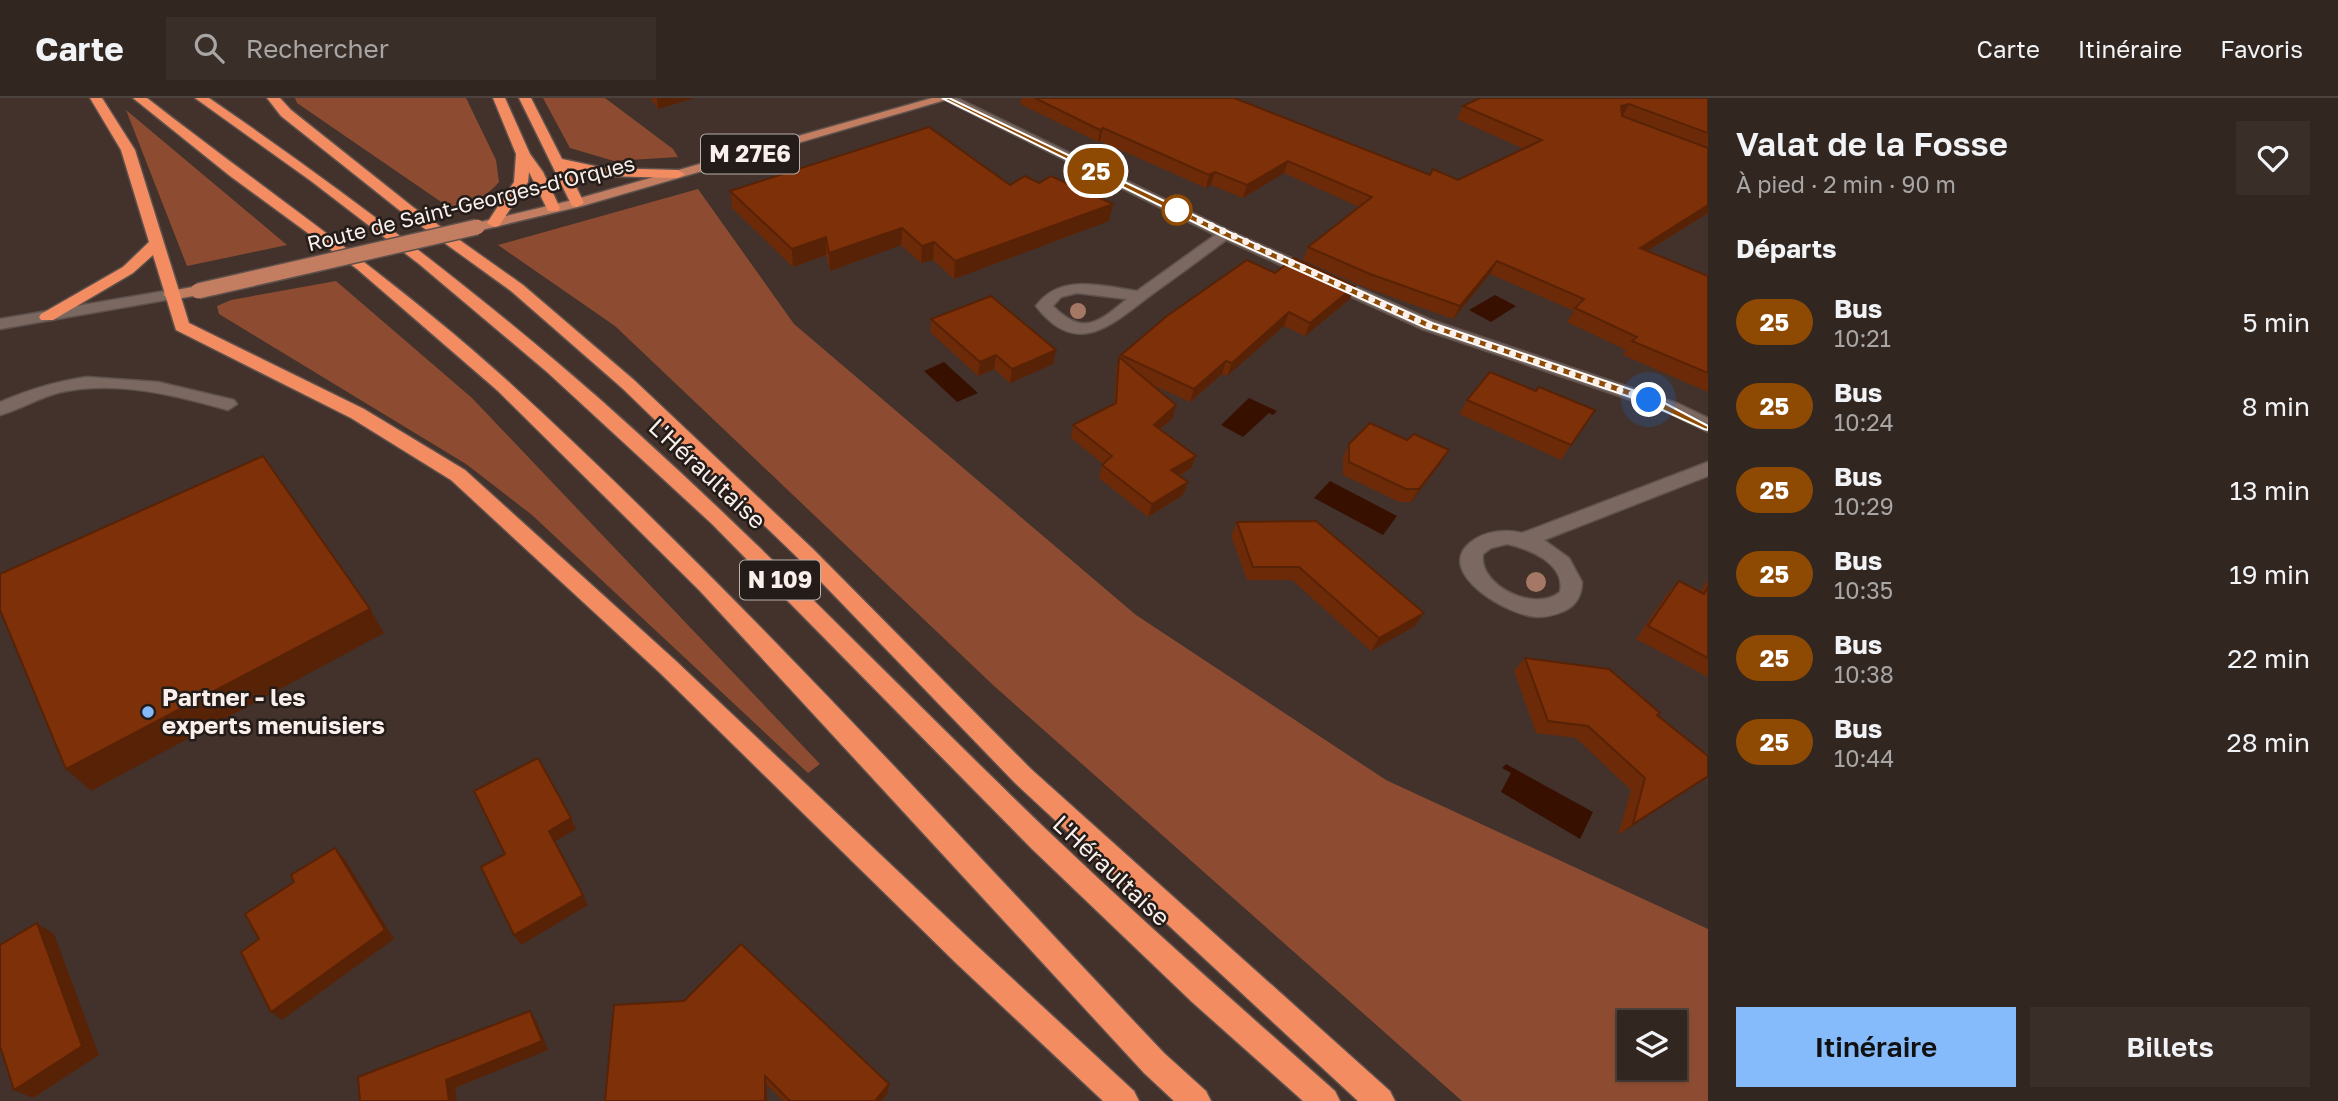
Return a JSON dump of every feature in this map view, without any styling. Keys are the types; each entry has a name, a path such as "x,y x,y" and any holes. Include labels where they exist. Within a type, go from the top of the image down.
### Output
{"highway":[{"path":"96,98 128,150 182,326 282,373 424,452 458,475 668,667 967,955 1124,1101"},
{"name":"N 109","path":"139,98 234,173 362,266 504,387 706,584 1145,1052 1196,1101"},
{"name":"L'Héraultaise","path":"201,98 316,178 424,261 553,368 719,519 1041,841 1212,1001 1325,1101"},
{"path":"273,98 286,113 408,210 517,288 628,384 806,554 1023,776 1380,1101"},
{"path":"499,98 523,153 536,172 553,208"},
{"path":"525,98 577,203"},
{"path":"494,223 521,182 523,153"},
{"path":"556,162 604,172 678,174"},
{"path":"47,317 128,270 157,243"}],"main road":[{"name":"Route de Saint-Georges-d'Orques","path":"171,295 577,203 946,98"}],"street":[{"path":"946,98 1225,234 1428,325 1649,400 1708,426"},
{"path":"1140,296 1076,288 1055,294 1044,306 1065,325 1090,329 1115,317 1225,234"},
{"name":"Route de Saint-Georges-d'Orques","path":"0,324 171,295"},
{"path":"0,409 42,392 101,382 167,387 228,404"},
{"path":"1524,540 1553,555 1571,576 1573,587 1570,597 1562,604 1534,609 1499,597 1475,574 1471,562 1472,551 1480,543 1492,538 1524,540 1708,469"}],"shaded area":[{"path":"295,98 466,98 496,160 499,182 476,200 447,206 297,103"},
{"path":"543,98 605,98 673,149 678,157 614,161 570,148"},
{"path":"126,110 287,245 187,266"},
{"path":"698,189 794,324 1136,615 1386,780 1708,929 1708,1101 1462,1101 993,685 615,326 498,245"},
{"path":"336,281 472,398 820,764 808,773 532,515 466,464 219,314 217,306 231,300"},
{"path":"1495,295 1516,306 1491,322 1469,310"},
{"path":"944,362 978,393 957,402 924,371"},
{"path":"1249,398 1277,411 1273,415 1269,413 1243,437 1221,425"},
{"path":"1330,481 1397,516 1383,535 1314,498"},
{"path":"1506,764 1593,812 1580,839 1501,792 1511,773 1502,768"}],"building":[{"path":"1035,98 1234,98 1430,175 1433,169 1458,180 1542,140 1463,106 1480,98 1708,98 1708,133 1629,104 1621,106 1622,116 1708,148 1708,205 1640,248 1708,276 1708,373 1632,341 1637,337 1575,308 1584,299 1497,261 1460,306 1370,274 1308,247 1372,197 1288,161 1247,185 1215,172 1209,175 1103,128 1100,130"},
{"path":"929,127 1010,185 1025,176 1039,183 1051,176 1113,204 955,261 934,242 922,246 902,228 829,253 826,237 792,249 730,191"},
{"path":"1294,258 1355,286 1310,323 1289,312 1232,363 1226,361 1194,389 1121,355 1167,316 1247,260 1275,273"},
{"path":"991,296 1056,350 1012,369 996,355 980,362 931,319"},
{"path":"1119,357 1176,405 1154,425 1196,456 1171,470 1188,482 1152,504 1102,465 1112,456 1073,425 1116,403"},
{"path":"1490,372 1536,391 1539,387 1595,410 1571,445 1467,400"},
{"path":"1370,423 1407,440 1414,434 1449,450 1419,489 1406,489 1349,462 1349,444"},
{"name":"Partner - les experts menuisiers","path":"263,456 370,609 66,769 0,610 0,574"},
{"path":"1316,521 1424,613 1379,638 1299,567 1253,567 1237,522"},
{"path":"1679,581 1704,594 1708,587 1708,658 1648,626"},
{"path":"1525,658 1609,669 1660,713 1657,715 1708,756 1708,776 1633,824 1645,778 1588,726 1548,721"},
{"path":"538,758 571,818 549,831 583,895 514,935 481,867 505,854 474,791"},
{"path":"335,848 385,930 271,1012 241,952 259,939 245,914 294,882 291,875"},
{"path":"37,923 82,1046 14,1090 0,1046 0,945"},
{"path":"741,944 889,1084 875,1101 790,1101 765,1076 765,1101 605,1101 614,1005 684,1001"},
{"path":"530,1011 542,1041 446,1080 449,1101 360,1101 358,1077"}],"bus line":[{"name":"25","path":"947,98 1225,234 1428,325 1673,408 1708,426"}],"place":[{"name":"Partner - les experts menuisiers","path":"148,712"}],"route":[{"path":"1177,210 1428,325 1649,400"}]}
